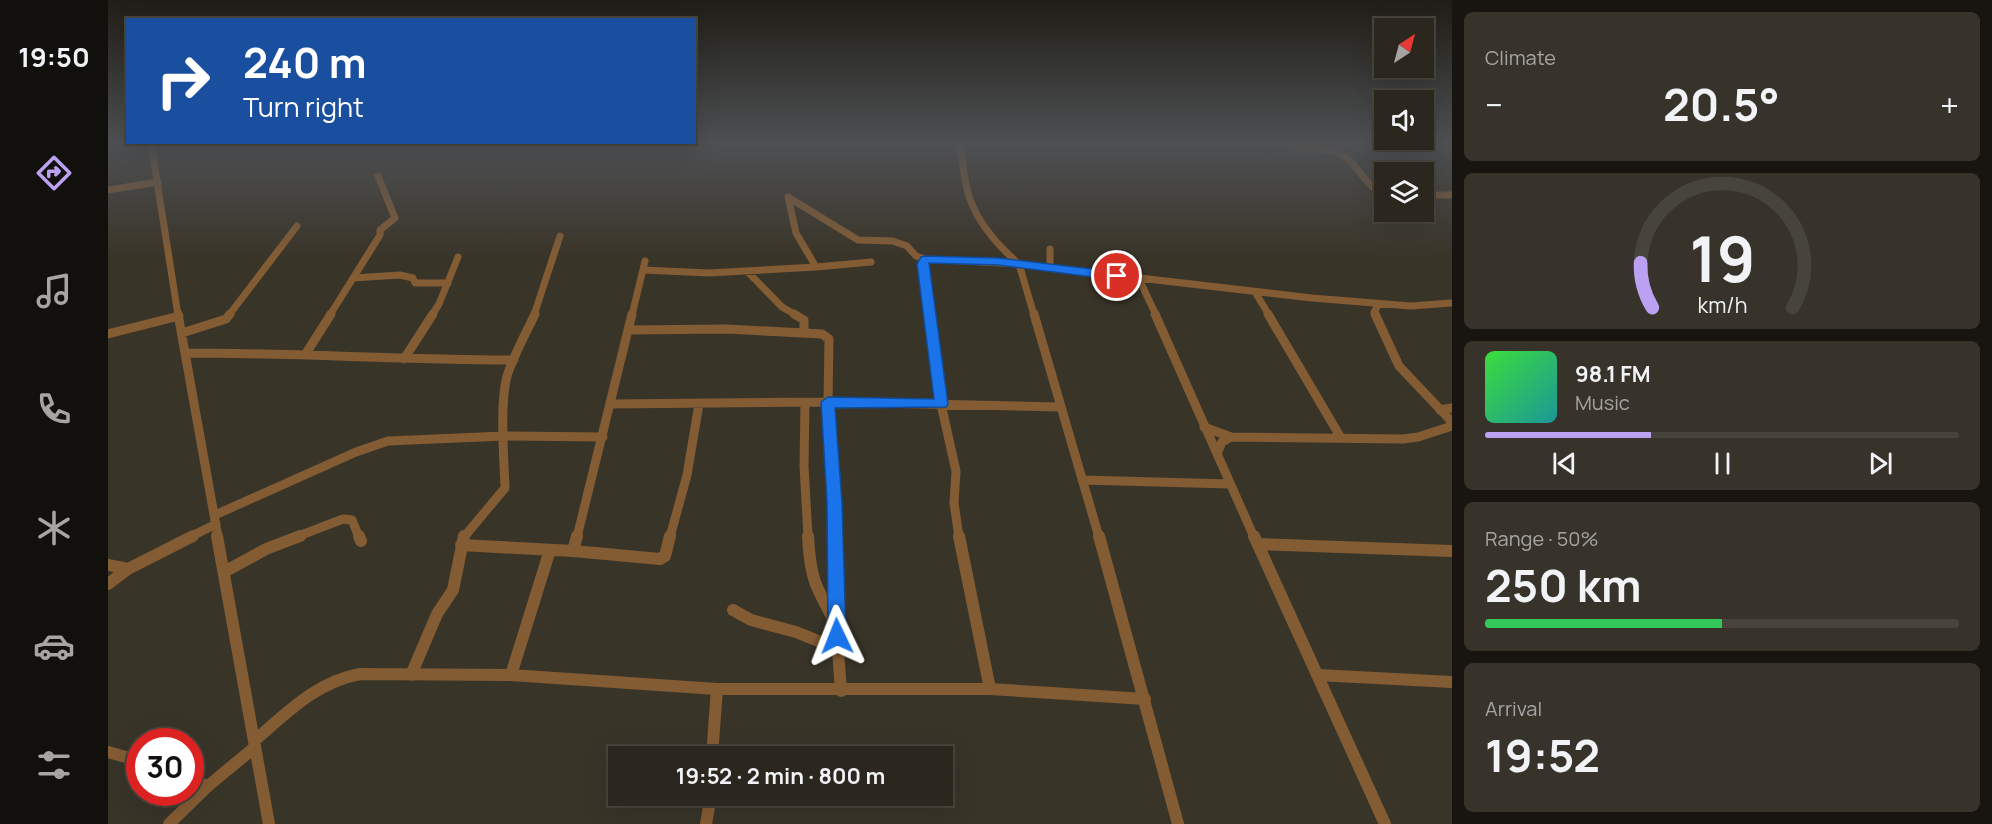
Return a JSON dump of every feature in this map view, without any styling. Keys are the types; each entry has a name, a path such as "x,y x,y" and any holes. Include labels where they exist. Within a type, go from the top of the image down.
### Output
{"street":[{"path":"306,355 380,235 380,230 395,218 380,181"},
{"path":"967,181 968,191 978,218 1005,253 1019,264 1145,699 1178,824"},
{"path":"108,190 158,182 167,255 269,824"},
{"path":"1434,195 1452,195"},
{"path":"816,267 796,233 788,197 858,240 892,241 907,246 916,256 925,259 1019,264 1378,304 1411,306 1452,303"},
{"path":"182,333 226,319 297,226"},
{"path":"411,675 437,614 453,590 461,545 472,523 505,488 505,384 536,312 560,236"},
{"path":"1050,249 1050,268"},
{"path":"404,359 440,304 458,257"},
{"path":"925,259 922,264 941,404 956,471 954,502 957,527 990,689"},
{"path":"573,551 644,265 709,273 871,262"},
{"path":"747,272 782,307 804,320 804,333"},
{"path":"353,278 400,276 413,278 415,283 448,283"},
{"path":"1139,279 1184,375 1216,454 1385,824"},
{"path":"1255,292 1341,438"},
{"path":"1204,427 1231,437 1403,439 1452,424 1399,366 1392,355 1374,312 1378,304"},
{"path":"108,334 179,316"},
{"path":"629,330 726,329 822,334 829,339 828,402 834,502 836,624 841,691"},
{"path":"186,352 514,360"},
{"path":"610,404 828,402 1060,407"},
{"path":"805,403 804,466 810,569 816,588 836,624"},
{"path":"461,545 573,551 660,559 665,556 687,475 699,404"},
{"path":"1440,410 1452,408"},
{"path":"108,584 128,569 215,520 374,444 388,441 504,436 603,437"},
{"path":"1216,454 1222,442 1231,437"},
{"path":"1082,480 1230,484"},
{"path":"225,572 266,549 343,519 351,520 360,541"},
{"path":"1259,544 1452,550"},
{"path":"511,675 550,550"},
{"path":"108,565 128,569"},
{"path":"733,610 751,620 796,632 838,649"},
{"path":"169,824 298,704 331,681 360,674 511,675 717,689 841,691 990,689 1145,699"},
{"path":"1318,675 1452,682"},
{"path":"713,746 717,689"},
{"path":"108,752 126,757"},
{"path":"204,785 208,786"},
{"path":"706,824 709,806"}],"route":[{"path":"837,636 834,502 828,402 941,404 922,264 925,259 998,262 1117,276"}]}
